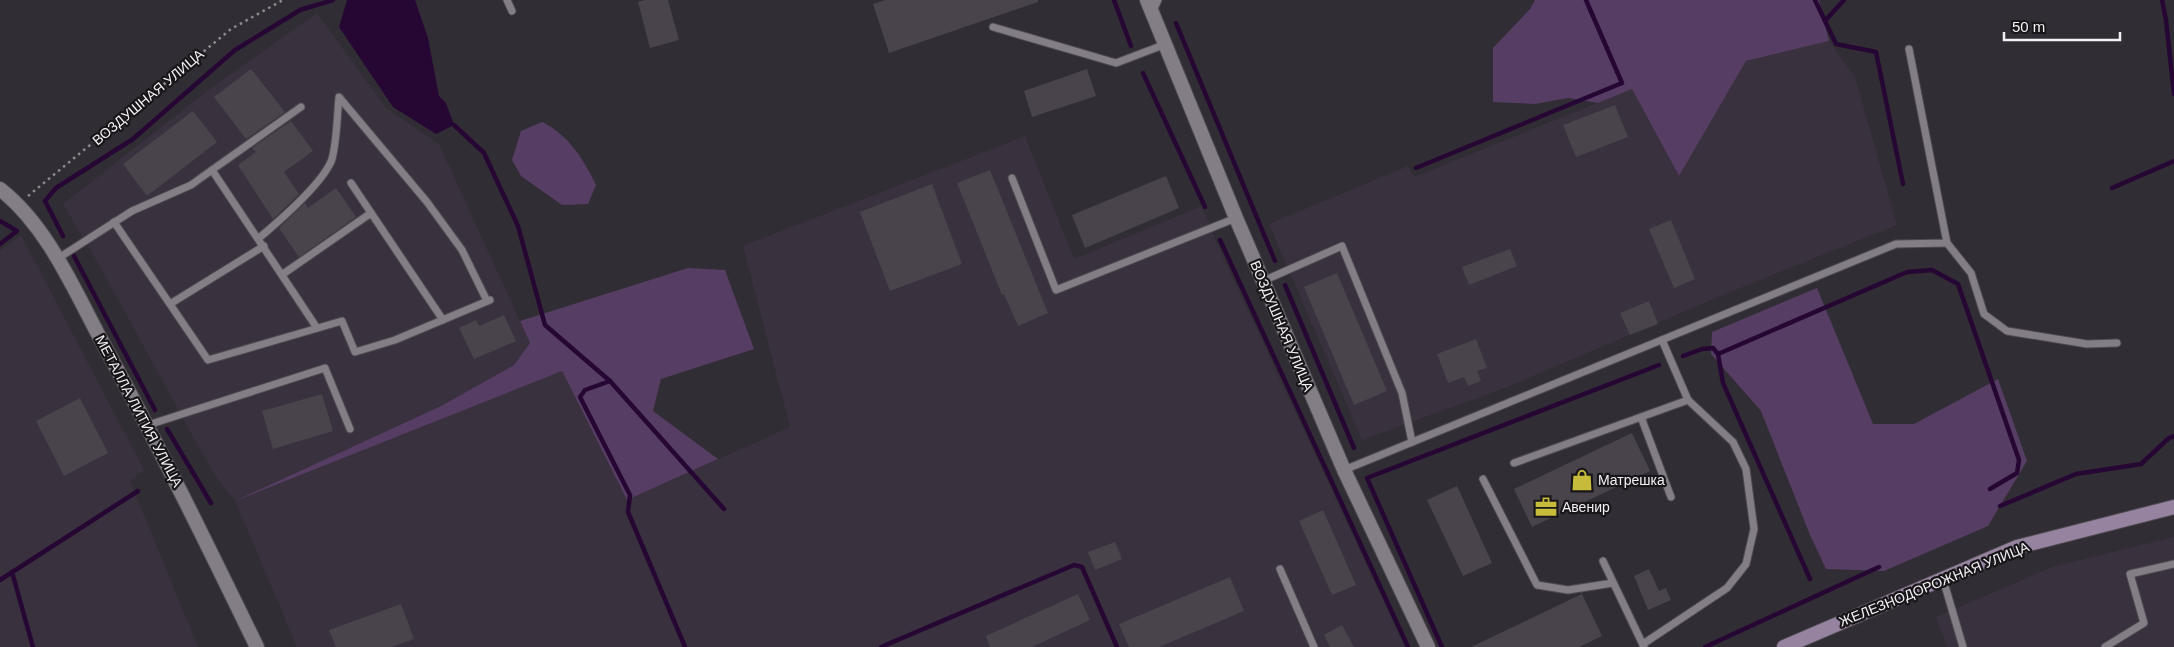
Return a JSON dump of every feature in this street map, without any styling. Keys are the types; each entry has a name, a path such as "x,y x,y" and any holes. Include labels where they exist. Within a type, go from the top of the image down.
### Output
{"main road":[{"name":"ЖЕЛЕЗНОДОРОЖНАЯ УЛИЦА","path":"1784,647 2017,547 2174,508"}],"street":[{"name":"ВОЗДУШНАЯ УЛИЦА","path":"1153,4 1236,218 1344,470 1428,647"},
{"name":"МЕТАЛЛА ЛИТИЯ УЛИЦА","path":"0,189 19,204 57,259 148,425 257,647"}],"lane":[{"path":"507,0 512,11"},
{"path":"993,27 1116,63 1167,44"},
{"path":"1909,49 1947,243 1971,273 1984,314 2007,331 2087,344 2117,342"},
{"path":"114,222 208,360 342,320 355,352 395,340 489,300 462,250 427,202 339,98 332,159 324,174 281,220 259,238"},
{"path":"57,259 132,211 191,185 301,107"},
{"path":"212,170 283,274 317,328"},
{"path":"1012,178 1056,290 1236,218"},
{"path":"351,183 443,320"},
{"path":"283,274 371,213"},
{"path":"1344,470 1896,244 1947,243"},
{"path":"170,304 264,246"},
{"path":"1263,281 1342,246 1402,394 1412,442"},
{"path":"1603,561 1644,645 1727,588 1746,564 1754,529 1746,469 1733,442 1688,400 1662,340"},
{"path":"148,425 325,368 350,429"},
{"path":"1514,463 1688,400"},
{"path":"1641,417 1671,496"},
{"path":"1483,478 1537,585 1568,590 1614,583"},
{"path":"2105,647 2144,623 2130,574 2174,564"},
{"path":"1280,569 1314,647"},
{"path":"1943,579 1963,647"}],"path":[{"name":"ВОЗДУШНАЯ УЛИЦА","path":"19,204 231,29 283,0"}],"shaded area":[{"path":"347,0 415,0 428,38 439,96 446,103 454,125 436,134 393,107 339,27"},
{"path":"1535,0 1819,0 1829,41 1746,61 1679,176 1632,89 1598,103 1568,98 1535,104 1493,102 1493,48 1530,9"},
{"path":"317,13 386,108 439,144 530,343 514,365 441,406 248,496 562,371 627,500 790,427 743,246 1025,136 1074,259 1202,206 1216,242 1405,647 297,647 235,501 216,477 98,263 63,204 203,94"},
{"path":"1829,41 1855,77 1897,225 1723,295 1502,389 1362,440 1269,224 1408,166 1414,177 1632,89 1679,176 1746,61"},
{"path":"542,122 552,127 568,141 586,166 596,185 588,204 562,205 521,176 512,160 521,131"},
{"path":"21,235 144,470 130,481 198,647 0,647 0,251"},
{"path":"688,268 725,270 754,349 661,379 653,411 718,459 627,500 562,371 235,501 441,406 514,365 530,343 520,321"},
{"path":"1817,288 1873,424 1914,424 1998,379 2027,461 1988,526 1884,571 1826,569 1810,535 1761,411 1711,354 1712,332"},
{"path":"2174,537 2174,647 1947,647 1936,617 2052,567"}],"building":[{"path":"645,0 668,0 679,40 650,48 638,2"},
{"path":"885,0 1038,0 1038,2 889,53 873,4"},
{"path":"251,69 285,112 246,139 214,97"},
{"path":"1087,69 1096,96 1032,117 1024,91"},
{"path":"1615,105 1628,137 1576,157 1563,125"},
{"path":"193,111 217,142 147,196 123,164"},
{"path":"291,121 313,151 284,172 299,194 273,219 238,165 256,152 252,148"},
{"path":"990,170 1048,313 1018,326 1004,294 1002,295 957,183"},
{"path":"1166,176 1179,208 1085,248 1072,215"},
{"path":"932,184 962,264 890,291 860,212"},
{"path":"336,188 356,217 299,257 279,228 305,203 308,208"},
{"path":"1671,220 1695,279 1674,288 1649,229"},
{"path":"1510,249 1517,266 1469,285 1462,267"},
{"path":"1337,273 1387,391 1354,405 1304,287"},
{"path":"1649,301 1658,324 1630,335 1620,313"},
{"path":"504,315 516,341 474,359 459,328 476,320 479,326"},
{"path":"1476,339 1487,368 1477,371 1481,381 1468,386 1464,377 1448,383 1437,354"},
{"path":"322,394 333,431 273,449 262,411"},
{"path":"80,398 108,453 64,476 36,421"},
{"name":"Матрешка","path":"1632,433 1650,471 1532,527 1514,489"},
{"path":"1457,486 1492,563 1463,576 1427,500"},
{"path":"1323,510 1356,585 1332,595 1299,521"},
{"path":"1115,542 1122,559 1095,570 1088,552"},
{"path":"1649,569 1659,591 1666,588 1671,600 1648,610 1634,576"},
{"path":"1230,577 1244,611 1159,647 1129,647 1119,624"},
{"path":"1078,594 1090,620 1032,647 990,647 986,636"},
{"path":"1582,594 1602,636 1579,647 1471,647"},
{"path":"401,604 414,639 391,647 336,647 329,630"},
{"path":"1342,625 1354,647 1330,647 1324,635"}],"waterway":[{"path":"63,236 45,201 56,188 133,139 235,50 300,10 333,0"},
{"path":"1114,0 1131,46"},
{"path":"1416,168 1622,83 1586,0"},
{"path":"1815,0 1836,44 1876,52 1903,184"},
{"path":"1825,21 1844,0"},
{"path":"2162,0 2174,94"},
{"path":"1176,23 1275,261"},
{"path":"1143,73 1205,207"},
{"path":"454,125 484,153 518,226 545,325 610,381 724,509"},
{"path":"2112,188 2174,161"},
{"path":"0,221 17,231 0,244"},
{"path":"1220,240 1408,647"},
{"path":"74,256 155,410"},
{"path":"1718,354 1907,272 1932,270 1958,284 2019,460 2017,473 1990,489"},
{"path":"1285,285 1354,448"},
{"path":"1683,356 1702,349 1713,348 1718,354 1723,383 1810,579"},
{"path":"1442,647 1367,478 1659,365"},
{"path":"610,381 585,390 580,397 630,495 628,512 685,647"},
{"path":"167,429 211,503"},
{"path":"2000,506 2076,474 2141,464 2169,438 2174,436"},
{"path":"0,580 138,491"},
{"path":"881,647 1074,565 1082,567 1117,647"},
{"path":"1705,647 1879,567"},
{"path":"12,572 33,647"}],"place":[{"name":"Матрешка","path":"1582,480"},
{"name":"Авенир","path":"1546,507"}]}
